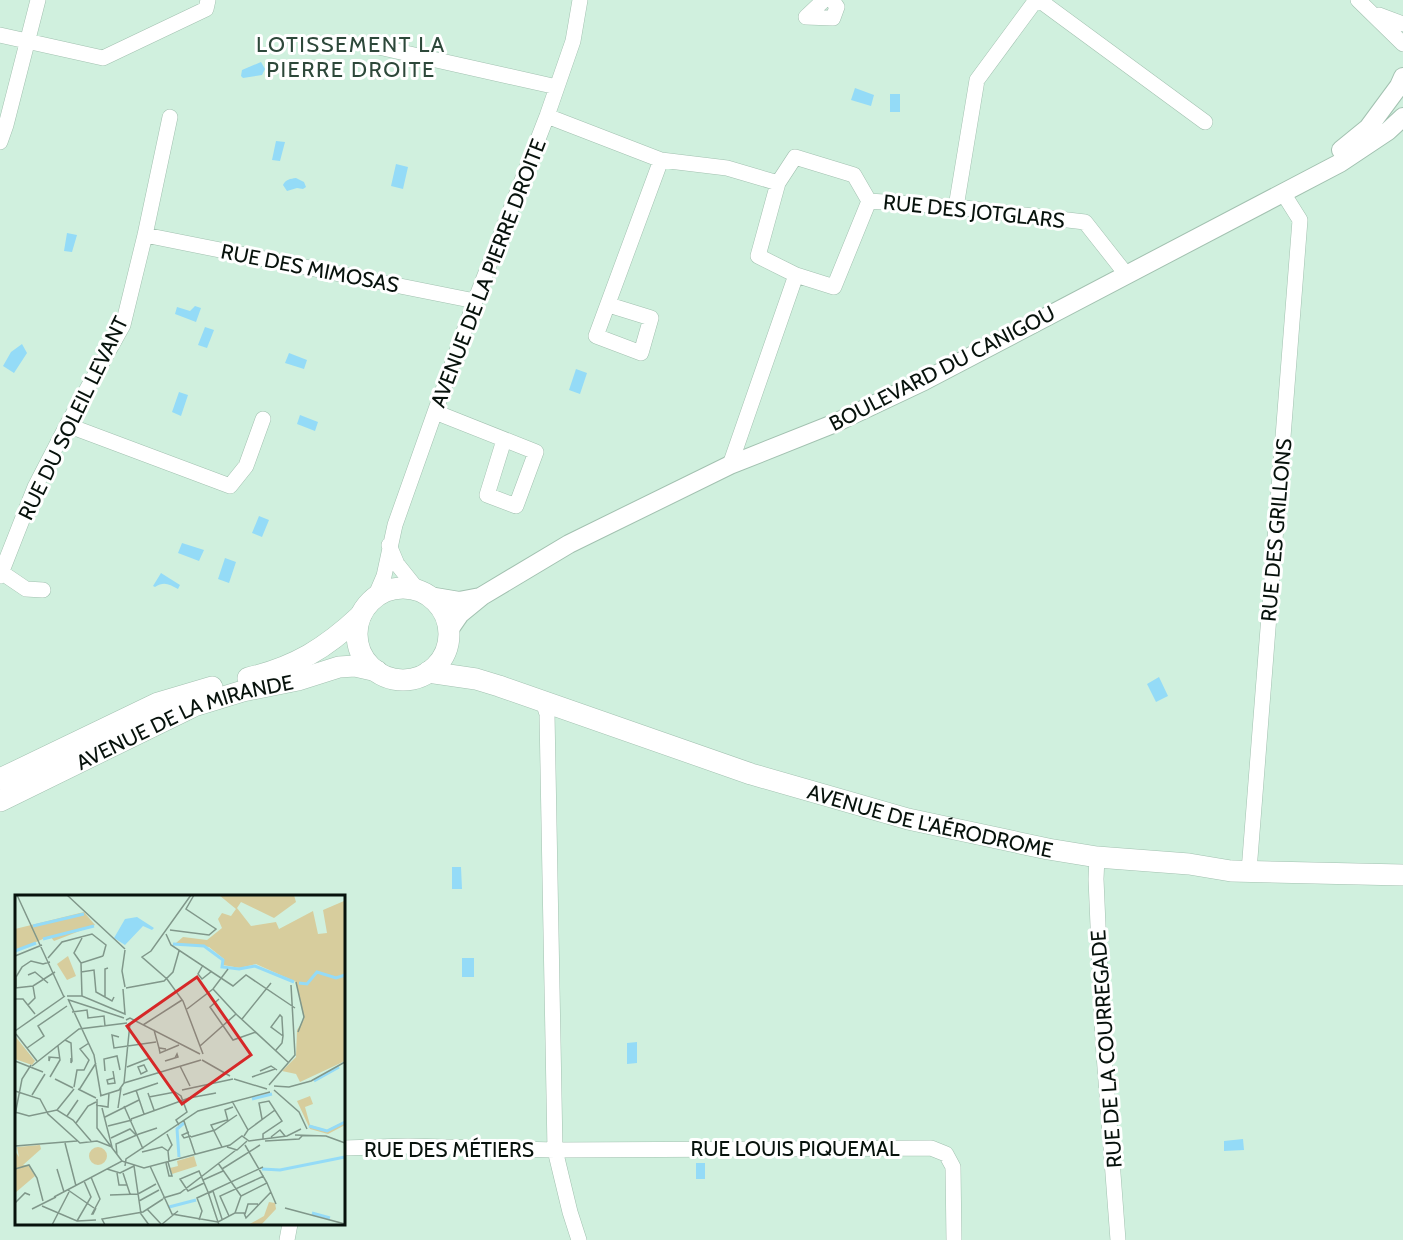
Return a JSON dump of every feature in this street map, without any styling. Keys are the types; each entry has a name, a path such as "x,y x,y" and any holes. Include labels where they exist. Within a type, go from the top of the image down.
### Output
{"main road":[{"path":"402,588 423,592 439,605 446,616 448,636 444,654 428,672 404,680 393,679 376,671 366,660 359,646 357,630 361,615 375,597 388,590 402,588"},
{"name":"AVENUE DE LA MIRANDE","path":"0,779 159,703 293,664 322,648 361,615"},
{"name":"AVENUE DE L'AÉRODROME","path":"448,636 461,665 476,679"},
{"name":"AVENUE DE LA MIRANDE","path":"0,801 194,706 243,691 298,680 339,667 355,666 376,671"},
{"name":"AVENUE DE L'AÉRODROME","path":"428,672 476,679 751,774 908,819 1048,849 1097,857 1249,871 1403,875"}],"street":[{"path":"0,142 38,0"},
{"path":"0,35 27,43 103,58 206,9 208,0"},
{"name":"AVENUE DE LA PIERRE DROITE","path":"375,597 384,576 389,545 435,412 573,41 580,0"},
{"path":"824,0 806,17 833,18 837,7 832,0"},
{"path":"956,207 978,80 1037,0 1205,122"},
{"path":"1359,0 1403,44"},
{"path":"1373,13 1403,24"},
{"path":"374,46 557,87"},
{"name":"BOULEVARD DU CANIGOU","path":"1302,182 1368,128 1403,77"},
{"path":"547,116 661,160 727,168 778,183"},
{"name":"RUE DU SOLEIL LEVANT","path":"1,574 35,487 67,424 123,325 146,235 170,117"},
{"name":"BOULEVARD DU CANIGOU","path":"448,636 460,614 482,596 569,544 730,465 832,424 924,381 1340,163 1388,131 1403,117"},
{"path":"795,157 854,175 868,201 834,287 796,275 758,256 778,183 795,157"},
{"path":"609,305 661,160"},
{"name":"RUE DES GRILLONS","path":"1249,871 1300,219 1283,193"},
{"name":"RUE DES JOTGLARS","path":"868,201 956,207 1085,222 1126,274"},
{"name":"RUE DES MIMOSAS","path":"146,235 475,301"},
{"path":"730,465 796,275"},
{"path":"435,412 504,440"},
{"path":"67,424 230,486 246,466 263,419"},
{"path":"389,545 397,564 423,592"},
{"path":"1,574 26,589 43,590"},
{"name":"BOULEVARD DU CANIGOU","path":"423,592 459,601 482,596"},
{"path":"543,702 547,723 555,1150 579,1240"},
{"name":"RUE DE LA COURREGADE","path":"1097,857 1103,1041 1118,1240"},
{"name":"RUE DES MÉTIERS","path":"345,1149 408,1146 555,1150"},
{"name":"RUE LOUIS PIQUEMAL","path":"555,1150 931,1148 945,1154 953,1167 954,1240"},
{"path":"287,1240 290,1225"}],"water":[{"path":"261,62 265,69 262,75 243,78 241,76 242,70"},
{"path":"855,88 874,95 871,106 851,100"},
{"path":"890,94 900,94 900,112 890,112"},
{"path":"276,141 285,142 280,161 272,160"},
{"path":"396,164 408,167 403,189 391,186"},
{"path":"296,178 304,182 306,187 287,191 284,183"},
{"path":"67,233 77,235 72,252 64,251"},
{"path":"195,306 201,308 196,322 175,314 177,307 190,311"},
{"path":"205,327 214,330 207,348 198,345"},
{"path":"22,344 27,353 14,373 3,366 11,352"},
{"path":"289,353 307,360 304,369 285,363"},
{"path":"576,369 587,373 580,394 569,390"},
{"path":"179,392 188,395 181,416 172,412"},
{"path":"300,415 318,422 315,431 297,424"},
{"path":"259,516 269,520 262,537 252,533"},
{"path":"182,543 204,550 199,561 178,553"},
{"path":"225,558 236,562 229,583 218,579"},
{"path":"161,573 180,585 178,589 167,584 153,586"},
{"path":"1159,677 1168,696 1156,702 1147,684"},
{"path":"452,867 461,867 462,889 452,889"},
{"path":"462,958 474,958 474,977 462,977"},
{"path":"637,1042 637,1063 627,1064 627,1043"},
{"path":"1243,1139 1244,1150 1224,1151 1224,1141"},
{"path":"696,1163 705,1163 705,1179 696,1179"}],"district":[{"name":"LOTISSEMENT LA PIERRE DROITE","path":"351,56"}]}
